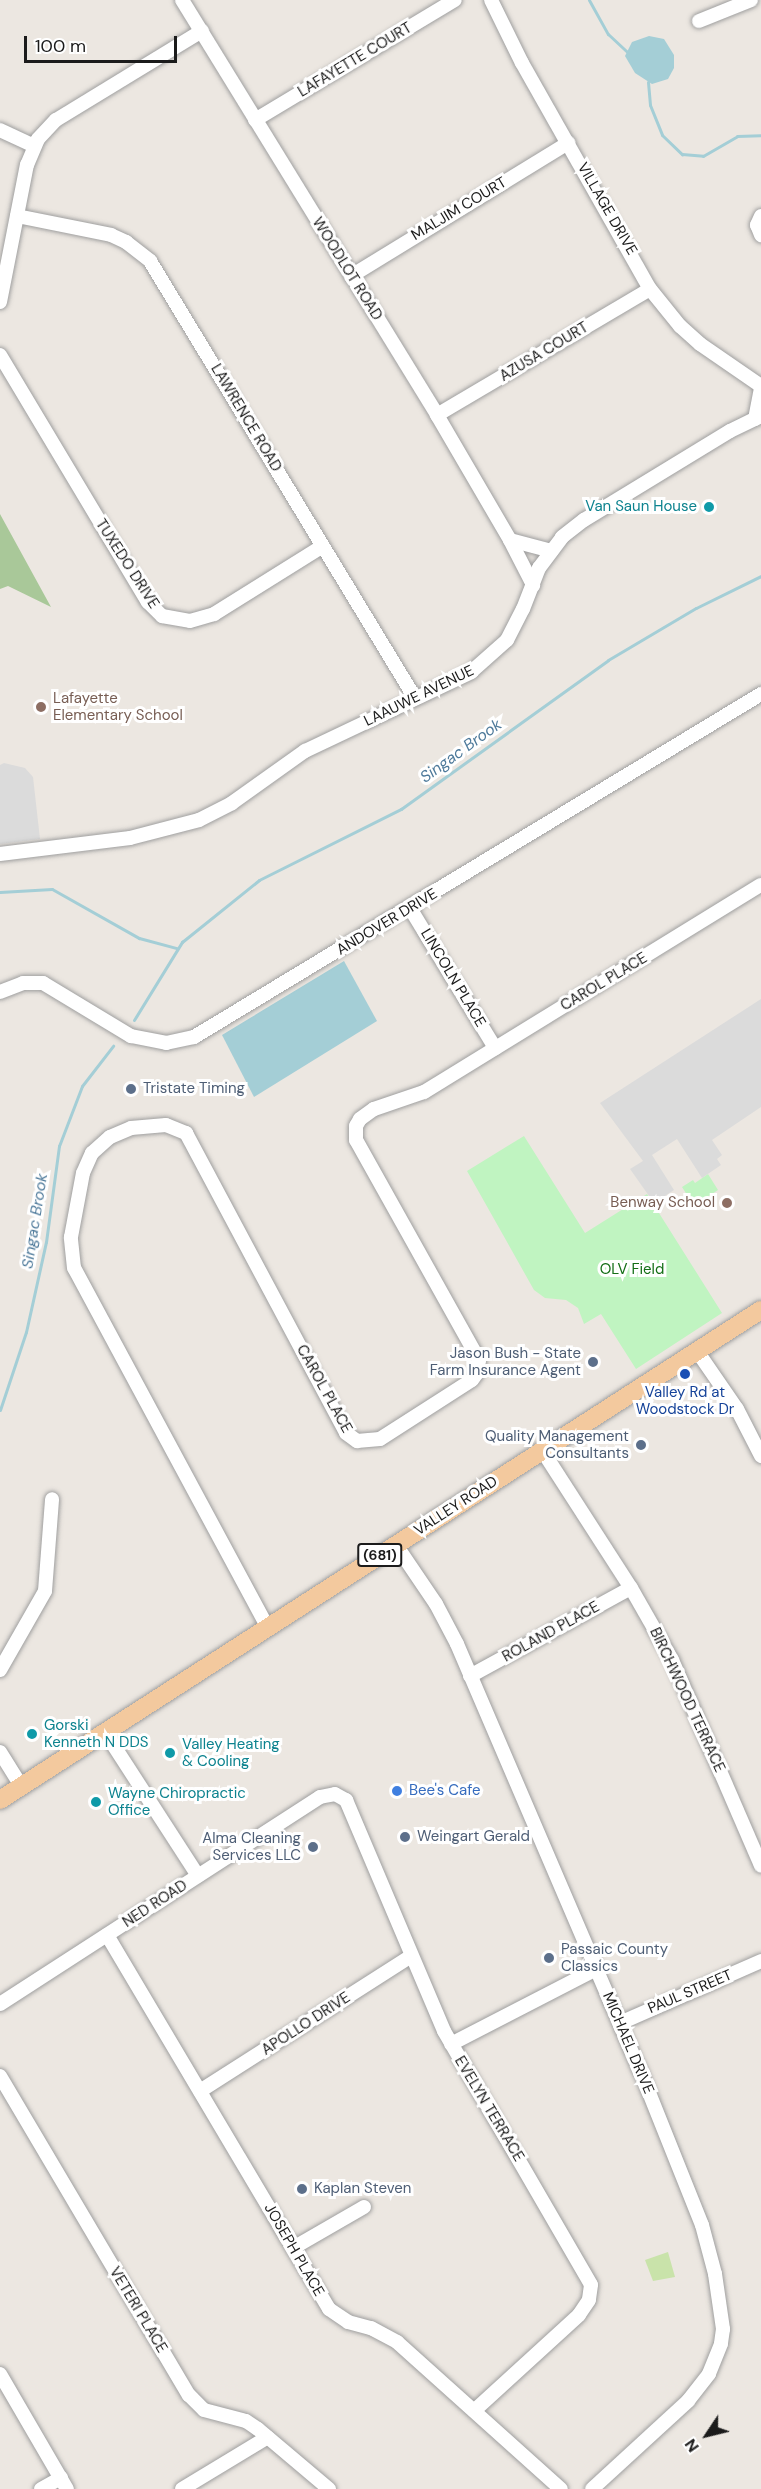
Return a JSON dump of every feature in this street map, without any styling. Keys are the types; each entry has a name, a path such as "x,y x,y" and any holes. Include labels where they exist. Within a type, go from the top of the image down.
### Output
{"main road":[{"name":"VALLEY ROAD","path":"0,1800 761,1310"}],"street":[{"name":"WOODLOT ROAD","path":"182,0 437,415 510,540 533,585"},
{"name":"LAFAYETTE COURT","path":"255,120 455,0"},
{"name":"VILLAGE DRIVE","path":"491,0 522,63 650,289 680,326 700,344 761,387"},
{"path":"699,21 751,0"},
{"path":"0,302 4,261 17,216 27,165 34,146 56,120 202,31"},
{"path":"0,130 34,146"},
{"name":"MALJIM COURT","path":"351,276 568,143"},
{"name":"LAWRENCE ROAD","path":"17,216 111,235 126,242 150,261 415,698"},
{"path":"761,216 757,225 761,235"},
{"name":"AZUSA COURT","path":"437,415 650,289"},
{"name":"TUXEDO DRIVE","path":"0,355 148,602 162,616 179,621 190,621 214,614 323,546"},
{"path":"758,418 761,387"},
{"name":"LAAUWE AVENUE","path":"0,854 138,837 199,820 232,803 305,751 471,672 495,653 515,626 539,568 562,537 584,520 730,431 758,418"},
{"path":"510,540 552,551"},
{"name":"ANDOVER DRIVE","path":"0,992 23,984 43,982 131,1036 157,1043 180,1041 207,1031 761,694"},
{"name":"CAROL PLACE","path":"268,1628 74,1268 70,1237 86,1163 100,1144 120,1131 166,1125 186,1133 346,1433 357,1441 374,1441 472,1380 477,1373 479,1360 356,1140 356,1126 366,1113 424,1092 761,885"},
{"name":"LINCOLN PLACE","path":"410,908 495,1048"},
{"path":"697,1351 737,1409 761,1456"},
{"name":"BIRCHWOOD TERRACE","path":"542,1450 631,1588 672,1660 761,1866"},
{"path":"0,1671 45,1591 51,1499"},
{"name":"MICHAEL DRIVE","path":"396,1545 445,1619 471,1676 620,2023 702,2225 719,2294 723,2329 716,2359 699,2388 592,2489"},
{"name":"ROLAND PLACE","path":"471,1676 631,1588"},
{"path":"105,1732 198,1876"},
{"path":"0,1752 21,1786"},
{"name":"EVELYN TERRACE","path":"310,1803 335,1794 346,1800 411,1956 451,2044 591,2285 589,2300 579,2315 474,2411"},
{"name":"NED ROAD","path":"0,2004 310,1803"},
{"name":"JOSEPH PLACE","path":"107,1935 329,2309 348,2322 371,2328 397,2342 561,2489"},
{"name":"APOLLO DRIVE","path":"200,2091 411,1956"},
{"name":"PAUL STREET","path":"620,2023 761,1961"},
{"path":"451,2044 596,1969"},
{"name":"VETERI PLACE","path":"0,2076 189,2396 204,2410 246,2421 329,2489"},
{"path":"293,2248 364,2207"},
{"path":"0,2374 64,2483 41,2489"},
{"path":"182,2489 268,2437"}],"green space":[{"path":"0,514 51,607 8,586 0,589"},
{"name":"OLV Field","path":"524,1136 585,1233 647,1194 722,1313 636,1369 601,1314 584,1324 578,1308 566,1300 545,1298 534,1290 467,1171"},
{"path":"708,1174 718,1190 694,1206 682,1187 693,1180 695,1183"},
{"path":"668,2252 675,2277 653,2281 645,2260"}],"shaded area":[{"path":"4,763 25,768 33,777 40,839 0,844 0,765"},
{"path":"761,999 761,1107 712,1140 722,1155 717,1159 721,1165 702,1178 677,1139 652,1155 674,1190 654,1203 630,1169 643,1161 600,1103"}],"water":[{"path":"649,36 664,39 674,55 674,68 668,79 652,84 635,73 625,56 632,42"},
{"path":"344,961 377,1021 254,1097 222,1035"}],"waterway":[{"path":"589,0 608,34 627,52"},
{"path":"648,82 650,105 662,135 682,154 703,156 737,136 761,135"},
{"name":"Singac Brook","path":"134,1020 182,942 259,880 401,809 608,660 696,608 761,576"},
{"name":"Singac Brook","path":"0,892 52,889 139,938 177,948"},
{"name":"Singac Brook","path":"0,1410 26,1332 46,1242 59,1146 82,1086 113,1046"}],"place":[{"name":"Van Saun House","path":"709,507"},
{"name":"Lafayette Elementary School","path":"41,707"},
{"name":"Tristate Timing","path":"131,1089"},
{"name":"Benway School","path":"727,1203"},
{"name":"Jason Bush - State Farm Insurance Agent","path":"593,1362"},
{"name":"Valley Rd at Woodstock Dr","path":"685,1374"},
{"name":"Quality Management Consultants","path":"641,1445"},
{"name":"Gorski Kenneth N DDS","path":"32,1734"},
{"name":"Valley Heating & Cooling","path":"170,1753"},
{"name":"Bee's Cafe","path":"397,1791"},
{"name":"Wayne Chiropractic Office","path":"96,1802"},
{"name":"Weingart Gerald","path":"405,1837"},
{"name":"Alma Cleaning Services LLC","path":"313,1847"},
{"name":"Passaic County Classics","path":"549,1958"},
{"name":"Kaplan Steven","path":"302,2189"}]}
